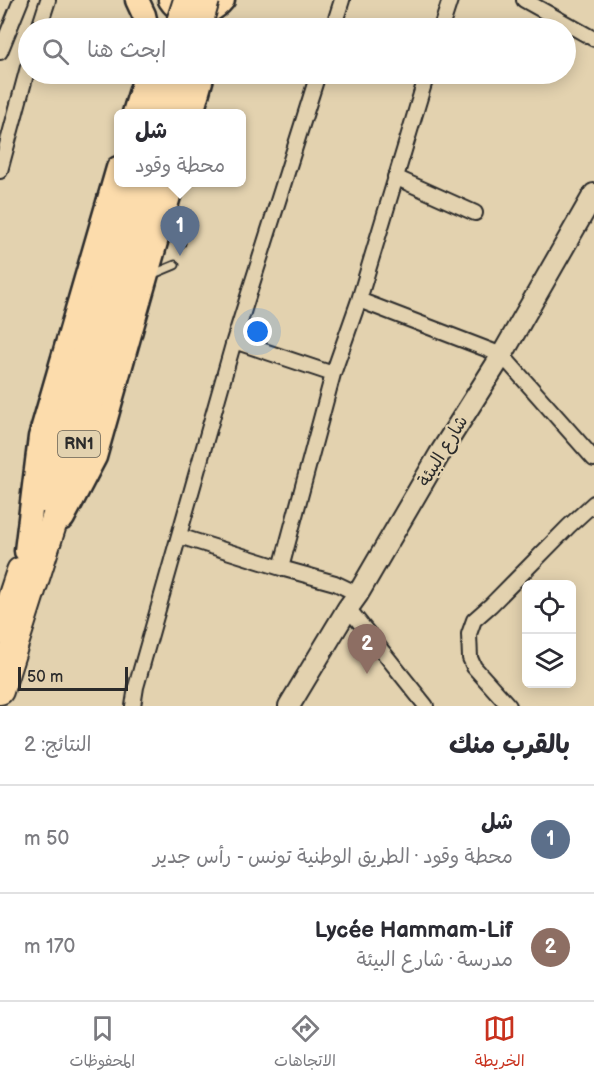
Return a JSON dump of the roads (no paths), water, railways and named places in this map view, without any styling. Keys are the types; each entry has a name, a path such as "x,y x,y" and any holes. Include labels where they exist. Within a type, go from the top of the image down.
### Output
{"highway":[{"path":"181,18 187,0"},
{"path":"201,18 206,0"},
{"path":"151,84 153,109"},
{"path":"174,109 181,84"},
{"name":"RN1","path":"0,631 78,446 133,187"},
{"name":"RN1","path":"102,328 152,187"},
{"name":"RN1","path":"0,691 34,554"}],"main road":[{"path":"137,0 145,18"},
{"path":"162,18 168,0 182,11 204,14 214,9 223,0"},
{"path":"218,18 223,0"},
{"path":"136,109 146,84"},
{"path":"193,109 200,84"},
{"path":"34,554 40,437 114,182"},
{"path":"34,554 95,457 172,187"},
{"name":"شارع البيئة","path":"289,706 439,455 502,355 594,195"}],"street":[{"path":"0,52 21,0"},
{"path":"42,18 48,0"},
{"path":"336,18 342,0"},
{"path":"444,18 450,0"},
{"path":"524,0 556,18"},
{"path":"576,29 594,39"},
{"path":"0,171 23,84"},
{"path":"133,706 136,687 234,341 315,84"},
{"path":"281,568 333,375 359,300 424,84"},
{"path":"395,177 475,213"},
{"path":"359,300 502,355 594,459"},
{"path":"234,341 333,375"},
{"path":"509,706 474,666 470,658 469,634 474,620 594,502"},
{"path":"179,536 335,583 353,601 426,706"}],"lane":[{"path":"162,219 181,243"},
{"path":"146,277 175,266"}],"place":[{"name":"شل","path":"180,256"},
{"name":"Lycée Hammam-Lif","path":"367,674"}]}
